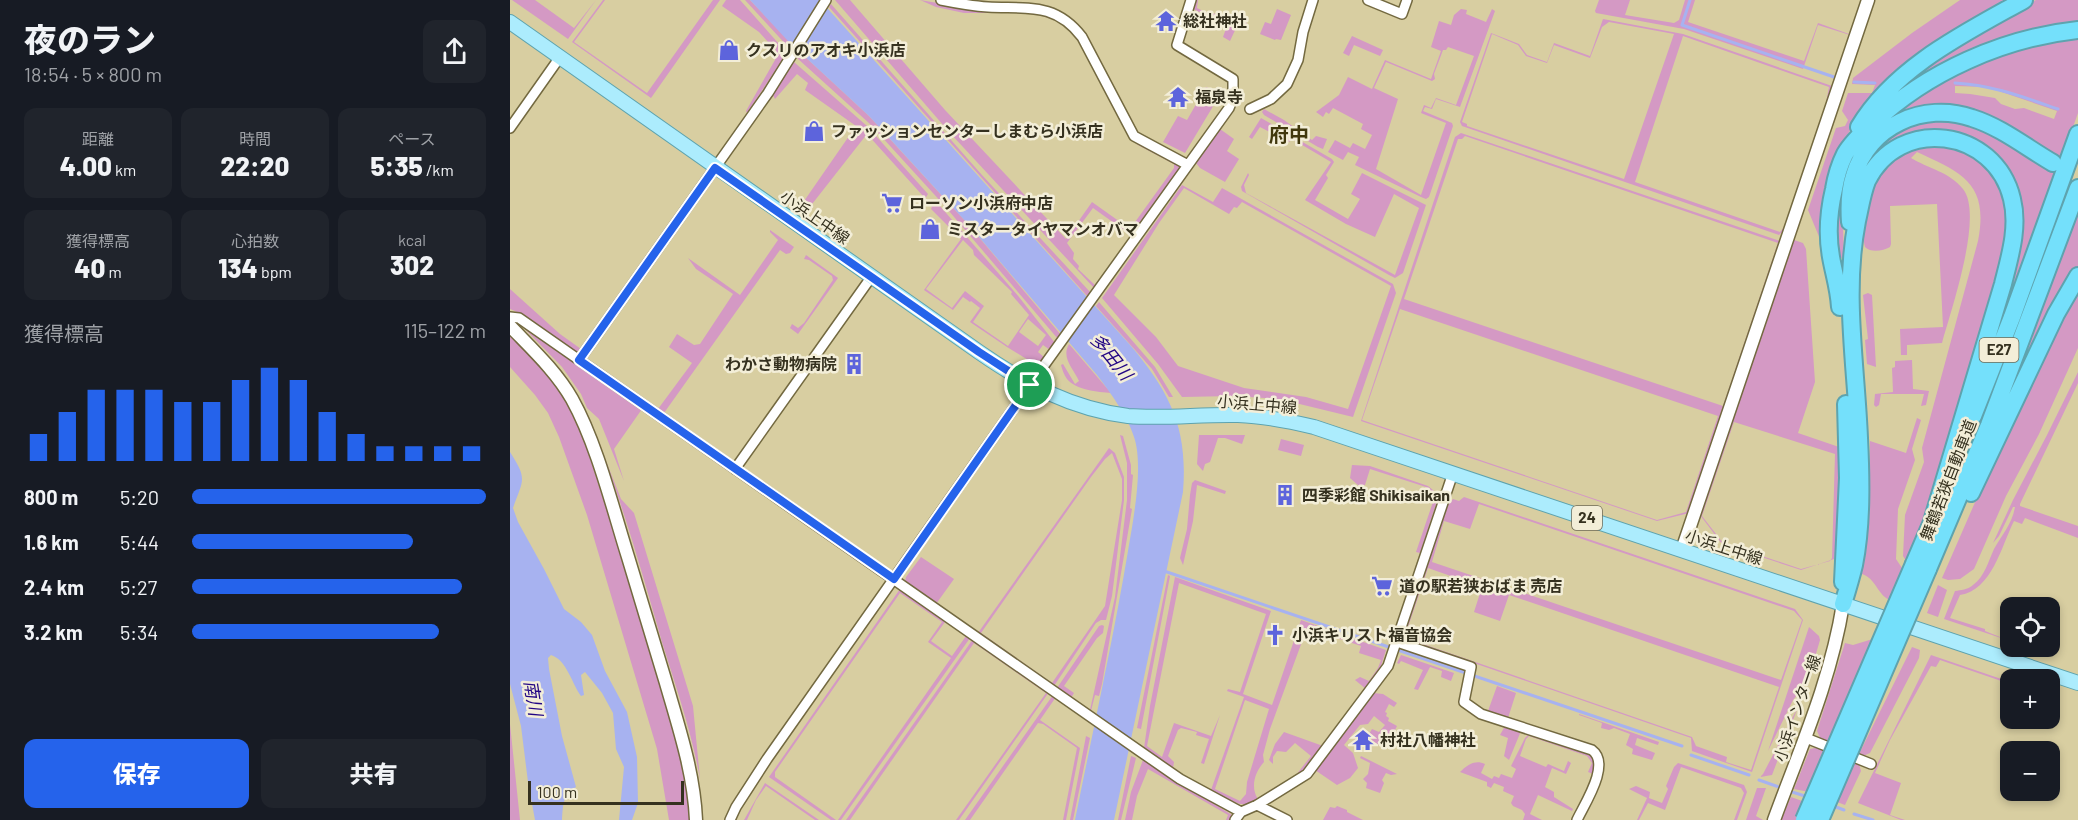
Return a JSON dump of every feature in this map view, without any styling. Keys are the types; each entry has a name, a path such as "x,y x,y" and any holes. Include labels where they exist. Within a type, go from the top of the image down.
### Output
{"highway":[{"path":"1843,604 1848,448 1838,287 1831,255 1830,235 1834,188 1846,152 1874,104 1901,78 1949,45 2024,0"},
{"path":"1846,152 1883,113 1939,75 2004,46 2032,38 2078,30"},
{"path":"1843,604 1854,564 1860,482 1849,298 1851,251 1849,203 1854,176 1863,154 1889,128 1913,117 1936,112 1961,114 1985,123 2053,163"},
{"name":"舞鶴若狭自動車道","path":"1926,569 1931,525 2012,317 2078,134"},
{"path":"1851,251 1862,196 1868,182 1883,160 1909,143 1941,138 1963,142 1989,158 2005,180 2013,208 2012,248 1931,525"},
{"name":"舞鶴若狭自動車道","path":"1804,820 1926,569 1989,424 2078,188"},
{"path":"1820,820 1883,676 1919,610 1926,569 1968,500 2052,322 2078,276"}],"main road":[{"name":"小浜上中線","path":"510,22 979,352 1030,385 1067,402 1112,413 1136,416 1236,415 1291,422 1332,433 2078,683"}],"street":[{"path":"579,360 794,53 826,0"},
{"path":"940,0 973,6 1041,8 1062,18 1071,24 1082,37 1134,135 1188,165"},
{"path":"730,820 757,773 1030,385 1229,108 1234,91 1233,79 1176,45 1191,0"},
{"path":"1250,109 1271,99 1287,84 1298,60 1312,0"},
{"path":"1368,0 1402,14 1407,0"},
{"path":"1682,550 1868,0"},
{"path":"510,128 560,57"},
{"path":"735,469 872,276"},
{"path":"510,317 519,318 1136,749 1238,816 1301,779 1313,768 1388,666 1453,473"},
{"path":"510,326 546,363 564,387 578,410 590,440 683,741 693,787 696,820"},
{"name":"小浜インター線","path":"1774,820 1806,738 1834,652 1843,604"},
{"path":"1395,646 1471,667 1464,698 1467,706 1481,714 1592,750 1598,754 1600,761 1597,778 1577,820"},
{"path":"1806,738 1871,764"},
{"path":"1257,805 1287,820"}],"shaded area":[{"path":"512,0 535,0 574,28 596,0 568,39"},
{"path":"605,0 574,42 647,93 713,0 720,0 651,98 572,42"},
{"path":"726,0 740,0 787,53 747,113 746,111 775,60 776,51 759,32 722,6"},
{"path":"745,0 750,0 793,45 790,49"},
{"path":"835,0 850,0 945,110 1066,239 1092,202 1130,229 1174,168 1174,164 1138,145 1130,138 1081,44 1058,21 1033,13 964,13 936,7 920,0 955,6 1048,13 1075,32 1129,131 1182,165 1131,235 1093,208 1067,243 1074,253 1073,259 1079,266 1078,269 1096,286 1094,288 950,133"},
{"path":"1195,0 1198,0 1197,8 1211,15 1216,14 1215,19 1227,23 1229,15 1247,23 1244,28 1237,26 1230,41 1223,37 1227,26 1193,9"},
{"path":"1599,0 1630,0 1625,15 1674,23 1679,20 1685,0 1695,0 1688,22 1804,61 1818,23 1849,34 1862,0 1850,35 1818,25 1803,69 1684,29 1596,13"},
{"path":"1960,0 2014,0 1859,114 1842,145 1823,237 1820,239 1808,210 1836,128 1845,126 1848,120 1842,111 1848,93 1872,93 1875,85 1852,84 1853,78"},
{"path":"2036,0 2078,0 2078,24 1885,101 1923,68"},
{"path":"831,4 982,175 1091,293 1088,297 829,7"},
{"path":"1277,9 1291,15 1281,40 1260,34 1265,22 1271,24"},
{"path":"1461,9 1467,10 1466,14 1486,22 1492,9 1495,11 1460,107 1436,99 1432,109 1425,107 1423,111 1452,123 1453,126 1429,197 1426,199 1421,197 1355,165 1359,157 1348,152 1343,160 1328,152 1335,140 1350,148 1353,143 1365,149 1372,135 1361,129 1363,124 1333,108 1323,117 1316,112 1339,95 1348,77 1372,89 1385,60 1431,79 1441,51 1431,47 1439,21 1451,25 1454,15","holes":["1448,47 1474,56 1456,105 1436,98 1431,108 1424,105 1421,113 1446,123 1421,195 1376,169 1398,99 1374,88 1386,62 1432,81 1435,79 1434,74 1443,50"]},
{"path":"1603,19 1683,34 1832,86 1833,88 1787,227 1779,235 1462,126 1460,122 1491,33 1519,44 1527,55 1547,62 1554,43 1590,56","holes":["1609,22 1674,34 1624,179 1467,126 1462,122 1492,34 1518,45 1526,56 1547,63 1554,45 1590,58 1602,27","1683,36 1829,87 1825,108 1785,226 1780,232 1635,182"]},
{"path":"1352,36 1383,50 1380,56 1354,45 1349,56 1343,53"},
{"path":"2078,36 2078,113 2022,270 2001,320 1999,318 2017,255 2021,223 2016,191 2005,167 1989,150 1969,138 1947,133 1924,134 1902,142 1882,155 1865,175 1861,173 1871,156 1898,131 1913,123 1948,118 1986,129 2054,170 2058,159 1994,122 1953,107 1931,107 1908,113 1882,127 1880,124 1925,91 1948,78 1998,56 2050,41","holes":["1955,86 1987,87 2057,111 2054,119 2024,108 2015,109 2001,104 1995,98 1955,93"]},
{"path":"801,53 869,116 967,223 1061,335 1058,339 943,204 870,124 797,58"},
{"path":"794,62 867,126 928,194 923,202 921,200 923,196 867,134 809,208 802,204 856,126 805,90 808,83 797,74 775,99 773,95"},
{"path":"1206,87 1221,93 1185,153 1163,142 1178,116 1187,120"},
{"path":"1264,109 1312,140 1316,136 1327,139 1323,149 1264,115 1262,112"},
{"path":"1261,118 1332,159 1334,162 1326,175 1328,178 1315,200 1348,219 1360,199 1351,194 1362,173 1426,205 1403,273 1395,278 1389,275 1242,191 1241,187 1248,173 1244,185 1246,193 1395,275 1419,208 1394,194 1375,237 1346,224 1305,200 1331,162 1292,139 1289,142 1260,127 1252,139 1249,137"},
{"path":"1220,129 1234,139 1227,151 1239,159 1225,182 1200,168 1196,163"},
{"path":"1461,133 1780,241 1689,513 1657,521 1361,421 1455,137","holes":["1465,136 1778,243 1723,406 1404,299 1458,139","1400,309 1718,416 1686,512 1657,520 1362,420"]},
{"path":"1937,144 1972,153 1994,174 2007,206 2007,241 1951,438 1908,564 1903,556 1905,515 1924,462 1922,448 1978,241 1980,206 1976,193 1959,174 1917,152 1911,158 1945,174 1958,183 1968,202 1970,219 1964,263 1942,343 1907,345 1907,355 1901,355 1900,329 1943,327 1937,204 1890,206 1890,247 1874,251 1868,249 1865,247 1864,230 1869,198 1880,174 1888,165 1908,152"},
{"path":"1847,172 1843,226 1844,256 1840,259 1838,257 1836,209"},
{"path":"1182,185 1213,202 1222,188 1393,284 1396,293 1353,417 1279,399 1234,396 1182,397 1158,364 1102,298","holes":["1184,188 1229,214 1242,202 1391,286 1348,409 1306,397 1244,388 1178,366 1156,337 1114,295"]},
{"path":"935,201 940,206 1019,297 1055,343 1050,350 1043,345 1038,352 1045,358 1038,366 970,322 980,308 971,301 963,297 953,310 924,290 961,239 928,204","holes":["963,240 973,250 974,255 1012,292 1011,294 1029,315 1008,346 973,322 984,306 965,291 952,308 926,289","1028,319 1046,335 1038,346 1019,332"]},
{"path":"2078,209 2078,266 2001,414"},
{"path":"770,230 794,247 790,253 786,254 780,250 664,413 658,409 692,363 669,347 677,334 694,345 700,344 733,294 696,269 688,258 740,295 778,240"},
{"path":"1794,240 1803,243 1806,249 1815,382 1798,433 1839,447 1839,517 1834,559 1831,560 1835,454 1734,422 1702,516 1723,543 1801,569 1818,564 1801,570 1722,544 1700,515"},
{"path":"806,255 838,278 798,334 790,328 792,324 798,328 804,323 833,280 832,276 804,259"},
{"path":"2078,287 2078,348 2039,434 2006,496 1974,569 1960,579 1942,578 1983,484"},
{"path":"510,289 560,334 581,349 576,352 510,309"},
{"path":"1868,293 1872,295 1876,367 1867,364 1865,340 1868,339 1863,295"},
{"path":"1099,302 1155,367 1173,397 1169,397 1152,369 1096,306"},
{"path":"520,324 642,409 614,449 624,481 599,419 587,408 581,394 562,367"},
{"path":"510,333 551,378 566,401 585,443 678,743 688,788 691,820 669,820 657,749 587,515 548,413 510,367"},
{"path":"1069,344 1111,393 1081,388 1067,379 1061,367 1063,364 1075,384 1079,381 1067,358"},
{"path":"1912,360 1913,389 1929,391 1926,405 1921,406 1924,394 1881,394 1879,405 1876,407 1874,405 1875,394 1893,392 1892,368 1895,367 1895,361"},
{"path":"2078,372 2078,383 2020,506 2078,526 2078,538 2025,518 2022,524 2014,521 2000,555 1988,576 1980,585 1960,595 1950,618 1985,629 2000,638 1944,619 1955,591 1971,587 1983,573 2012,519 2015,507 1993,543"},
{"path":"1917,418 1921,420 1912,449 1915,460 1898,509 1896,559 1904,571 1892,601 1883,596 1871,579 1862,574 1869,498 1870,441 1906,453"},
{"path":"591,423 621,499 634,513 693,706 700,779 688,727 638,559 621,504"},
{"path":"1120,435 1123,436 1133,475 1130,508 1132,509 1102,684 1099,696 1095,695 1091,711 1115,597 1127,500 1127,463"},
{"path":"1199,435 1245,435 1242,444 1218,438 1210,462 1205,464 1203,471 1197,464"},
{"path":"1281,439 1304,445 1301,456 1278,450"},
{"path":"1109,448 1115,453 1124,477 1124,500 1112,596 1106,620 1096,623 1054,686 978,633","holes":["1112,453 1122,479 1122,500 1105,606 1052,683 981,633 1091,477"]},
{"path":"1352,465 1370,466 1428,486 1439,495 1420,553 1416,552 1435,496 1426,487 1370,469 1365,485 1359,486 1350,478"},
{"path":"1195,480 1226,491 1225,494 1197,485 1193,521 1183,565 1180,558 1187,529 1192,483"},
{"path":"1464,497 1795,609 1803,620 1752,772 1692,751 1691,738 1410,641 1405,632 1448,505 1453,499 1459,501","holes":["1479,504 1794,611 1802,620 1781,680 1432,562 1444,521 1470,529","1428,568 1482,587 1474,612 1500,621 1509,595 1779,687 1751,770 1726,762 1727,757 1696,746 1692,737 1423,644 1426,634 1408,627"]},
{"path":"921,557 954,579 936,604 905,582 906,577"},
{"path":"1168,575 1170,576 1141,729 1137,728"},
{"path":"1175,577 1271,611 1243,694 1272,705 1301,620 1386,650 1379,672 1366,689 1355,680 1360,677 1369,681 1381,660 1359,653 1361,646 1307,628 1270,729 1263,755 1264,762 1258,770 1254,790 1258,799 1279,787 1259,800 1246,805 1211,790 1244,697 1227,691 1228,689 1240,692 1266,614 1179,583 1147,746 1162,757 1174,723 1211,736 1220,715 1204,764 1201,763 1209,739 1196,735 1197,732 1181,728 1178,730 1168,756 1174,762 1173,768 1144,748","holes":["1245,700 1269,709 1247,782 1246,794 1240,801 1215,789"]},
{"path":"1938,585 1947,590 1938,617 1927,613"},
{"path":"900,589 970,638 841,820 838,820 951,658 928,642 942,622 900,593 775,772 775,777 836,820 831,820 769,777","holes":["945,622 966,636 952,656 931,641"]},
{"path":"1099,626 1104,626 1103,633 1097,638 1064,686 1074,693 1071,698 1057,688"},
{"path":"1809,627 1819,636 1820,640 1808,681 1793,700 1768,751"},
{"path":"1876,638 1830,744 1821,740 1817,731 1845,643 1853,645"},
{"path":"973,639 1049,692 959,820 956,820 1046,693 974,643 850,820 846,820"},
{"path":"1912,647 1920,650 1919,658 1870,753 1863,756 1859,754"},
{"path":"1401,655 1454,673 1451,681 1441,677 1442,671 1430,667 1418,690 1414,689 1423,670 1401,661 1397,663"},
{"path":"1931,655 2000,679 2000,681 1940,660 1936,667 1931,666 1890,740 1875,773 1901,783 1890,815 1905,820 1901,820 1858,803"},
{"path":"1497,686 1516,693 1508,718 1488,711"},
{"path":"1373,693 1383,694 1397,703 1394,707 1389,704 1385,712 1389,718 1388,721 1397,726 1390,740 1384,740 1380,745 1373,742 1369,734 1372,729 1379,732 1385,725 1374,716 1368,724 1360,725 1344,745 1353,753 1358,768 1350,778 1337,785 1315,770"},
{"path":"1053,695 1056,697 1040,720 1080,748 1066,820 1063,820 1077,748 1043,724 1038,723 970,820 965,820"},
{"path":"1798,707 1772,775 1760,777 1763,774"},
{"path":"1579,714 1659,742 1658,745 1637,738 1635,745 1655,753 1652,760 1632,754 1633,749 1626,745 1630,734 1614,728 1609,730 1601,728 1602,723"},
{"path":"510,724 520,820 510,820"},
{"path":"1505,726 1521,731 1509,760 1504,756 1508,738 1500,735"},
{"path":"1284,732 1323,746 1297,777 1296,775 1311,756 1295,743 1286,752 1277,751 1273,757 1273,764 1269,760 1275,744"},
{"path":"1529,734 1590,753 1596,762 1593,774 1588,772 1592,763 1587,756 1529,736 1526,739 1520,756 1546,767 1548,764 1564,771 1568,761 1571,763 1566,774 1552,768 1545,787 1554,792 1554,797 1573,809 1572,811 1538,795 1530,814 1542,820 1523,820 1525,814 1513,806 1511,803 1514,796 1503,791 1504,787 1494,783 1491,788 1487,786 1487,782 1460,772 1468,765 1478,762 1485,764 1481,773 1492,779 1494,776 1499,778 1501,774 1512,778 1516,769 1511,766 1525,738"},
{"path":"1086,736 1090,738 1073,820 1070,820"},
{"path":"1820,747 1828,751 1809,792 1794,789 1810,749"},
{"path":"1131,756 1136,758 1121,820 1118,820"},
{"path":"1361,756 1397,774 1386,773 1382,780 1384,783 1380,793 1366,788 1367,783 1363,779 1368,774 1370,763 1360,758"},
{"path":"1143,760 1232,815 1229,820 1226,820 1228,815 1148,769 1137,796 1132,820 1125,820 1131,792"},
{"path":"1855,762 1859,764 1861,771 1845,805 1837,802"},
{"path":"1678,763 1744,785 1747,792 1737,820 1734,820 1744,793 1741,788 1681,767 1665,810 1648,803 1637,820 1647,798 1629,789 1636,786 1650,792 1649,798 1662,803 1668,789 1666,786"},
{"path":"765,783 819,820 815,820 766,786 756,800 747,820 744,820"},
{"path":"1757,788 1766,788 1756,816 1763,820 1746,820"},
{"path":"1791,797 1805,802 1797,820 1781,820"},
{"path":"1337,806 1363,820 1323,820 1330,807"}],"water":[{"name":"多田川","path":"750,0 820,0 1131,346 1157,380 1174,413 1183,449 1183,492 1114,820 1075,820 1116,618 1135,509 1138,478 1137,449 1128,421 1097,375 967,223 869,116 788,41"},
{"name":"南川","path":"510,452 519,468 522,480 513,508 518,522 564,609 581,622 592,635 605,671 627,712 637,757 638,803 632,820 619,820 624,767 616,749 613,713 602,693 585,672 581,675 584,695 581,696 565,667 551,655 548,658 549,669 562,736 576,787 566,797 562,820 535,820 521,726 510,684"}],"waterway":[{"path":"1690,0 1682,25 1834,77"},
{"path":"1854,82 1875,83"},
{"path":"1955,83 1995,89 2058,109"},
{"path":"1164,571 1682,746"},
{"path":"1691,755 1749,775"},
{"path":"1759,780 1782,788"},
{"path":"1789,791 1808,797"},
{"path":"1831,805 1844,810"},
{"path":"1854,814 1873,820"}],"place":[{"name":"総社神社","path":"1166,21"},
{"name":"クスリのアオキ小浜店","path":"729,50"},
{"name":"福泉寺","path":"1178,97"},
{"name":"ファッションセンターしまむら小浜店","path":"814,131"},
{"name":"ローソン小浜府中店","path":"892,203"},
{"name":"ミスタータイヤマンオバマ","path":"930,229"},
{"name":"わかさ動物病院","path":"854,364"},
{"name":"四季彩館 Shikisaikan","path":"1285,495"},
{"name":"道の駅若狭おばま 売店","path":"1382,586"},
{"name":"小浜キリスト福音協会","path":"1275,635"},
{"name":"村社八幡神社","path":"1363,740"}],"district":[{"name":"府中","path":"1289,135"}],"route":[{"path":"715,168 1018,379 1030,385 894,579 579,360 715,168"}]}
